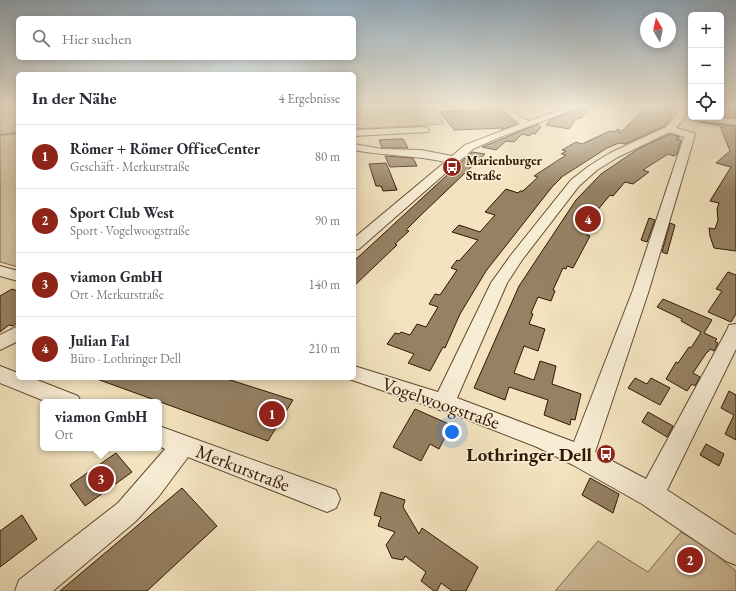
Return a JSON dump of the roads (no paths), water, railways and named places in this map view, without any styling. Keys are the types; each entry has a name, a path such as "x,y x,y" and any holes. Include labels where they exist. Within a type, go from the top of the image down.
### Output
{"street":[{"path":"356,244 453,160 476,143 502,134"},
{"path":"444,402 499,283 516,258 574,183 593,168 614,155 659,134"},
{"path":"582,457 586,440 641,290 690,135 685,134"},
{"path":"356,147 382,152 421,153 453,160"},
{"path":"356,229 369,233"},
{"path":"0,271 16,275"},
{"path":"652,496 736,330"},
{"path":"0,343 16,334"},
{"path":"0,374 62,399"},
{"name":"Vogelwoogstraße","path":"356,375 444,402 545,440 582,457 652,496 735,549"},
{"path":"30,591 126,512 150,487 171,441"},
{"name":"Merkurstraße","path":"171,441 327,499"}],"waterway":[{"path":"0,135 13,134"}],"place":[{"name":"Marienburger Straße","path":"452,167"},
{"name":"Julian Fal","path":"588,219"},
{"name":"Römer + Römer OfficeCenter","path":"272,414"},
{"name":"Lothringer Dell","path":"606,454"},
{"name":"viamon GmbH","path":"101,479"},
{"name":"Sport Club West","path":"690,560"}]}
